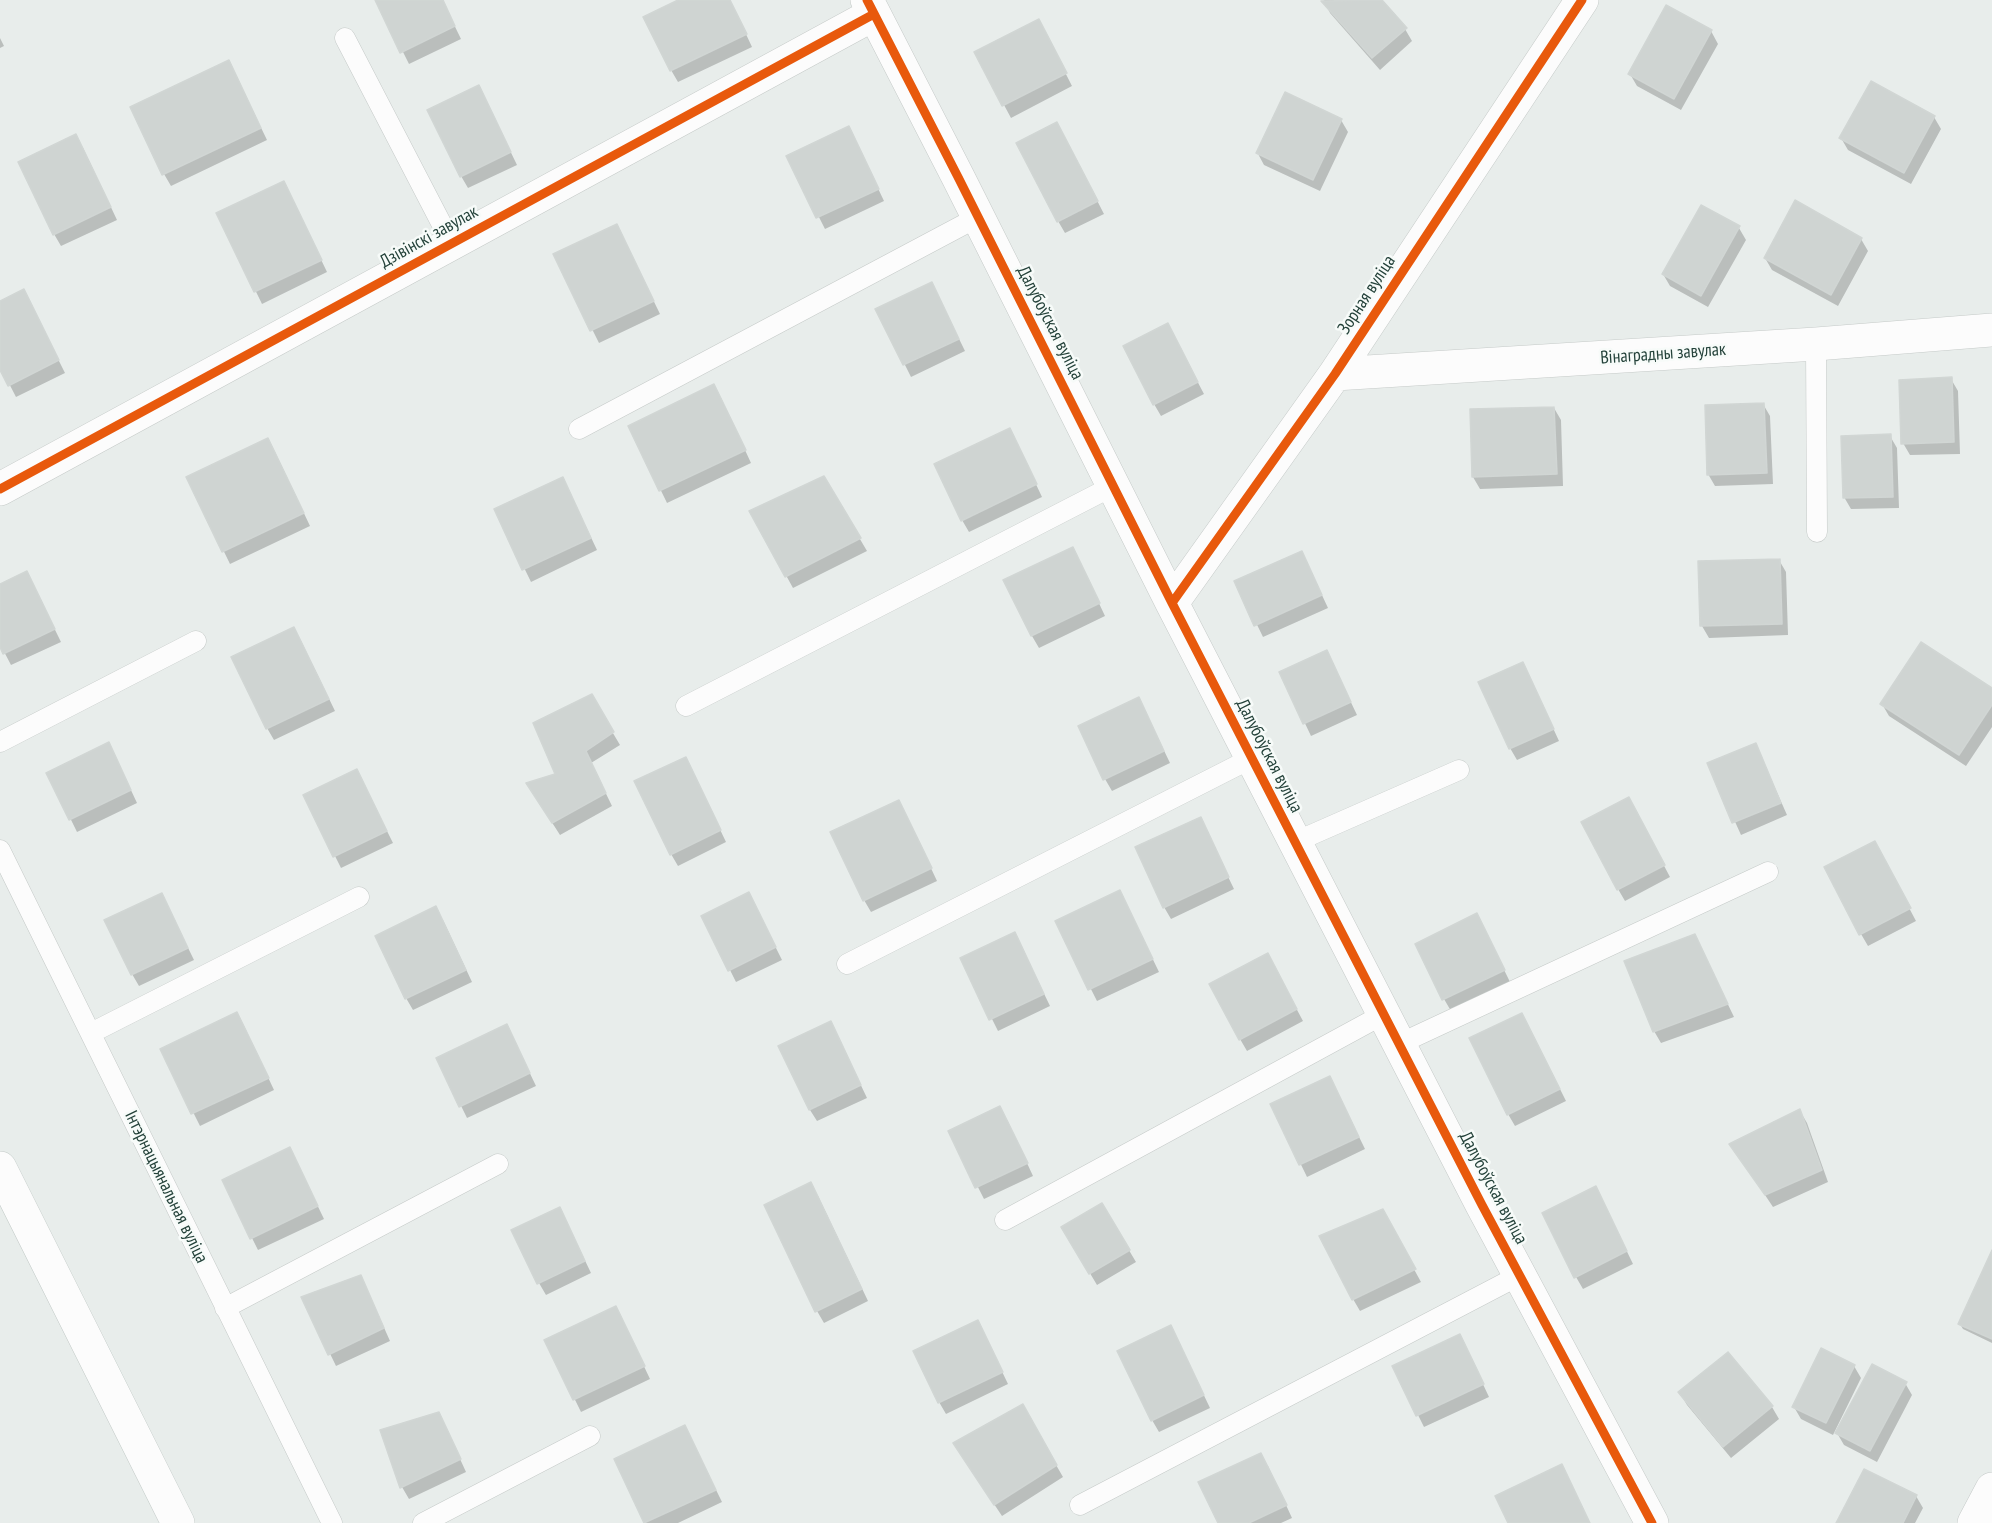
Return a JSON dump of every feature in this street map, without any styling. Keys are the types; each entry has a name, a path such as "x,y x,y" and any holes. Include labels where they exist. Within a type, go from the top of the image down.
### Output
{"street":[{"name":"Зорная вуліца","path":"1172,603 1335,374 1582,0"},
{"name":"Далубоўская вуліца","path":"870,7 1172,603 1399,1044 1653,1523"},
{"name":"Дзівінскі завулак","path":"0,489 452,243 870,7"},
{"name":"Вінаградны завулак","path":"1335,374 1816,344 1992,330"},
{"path":"0,1168 178,1523"},
{"path":"1974,1523 1992,1489"}],"lane":[{"path":"345,38 452,243"},
{"path":"579,429 978,217"},
{"path":"1816,344 1816,532"},
{"path":"686,706 1113,486"},
{"path":"0,742 196,641"},
{"path":"847,964 1252,758"},
{"path":"1295,842 1459,770"},
{"name":"Інтэрнацыянальная вуліца","path":"0,850 332,1523"},
{"path":"1399,1044 1768,872"},
{"path":"91,1033 360,897"},
{"path":"1005,1220 1384,1014"},
{"path":"225,1308 498,1164"},
{"path":"1080,1505 1520,1275"},
{"path":"423,1523 590,1436"}],"building":[{"path":"375,0 443,0 455,26 400,53"},
{"path":"678,0 730,0 747,34 670,71 643,17"},
{"path":"1382,0 1407,28 1372,58 1321,1"},
{"path":"1666,5 1712,30 1674,99 1628,74"},
{"path":"1039,19 1067,73 1002,106 974,52"},
{"path":"229,60 261,128 162,175 130,107"},
{"path":"1871,81 1935,116 1904,173 1839,138"},
{"path":"479,85 511,152 460,177 427,110"},
{"path":"1285,92 1342,119 1313,180 1256,153"},
{"path":"1057,122 1098,201 1057,222 1016,143"},
{"path":"849,126 879,189 816,218 786,156"},
{"path":"76,134 111,207 53,235 18,162"},
{"path":"284,181 322,260 254,292 216,213"},
{"path":"1795,200 1862,238 1831,295 1764,258"},
{"path":"1701,205 1740,226 1701,296 1662,274"},
{"path":"617,224 654,301 590,331 553,254"},
{"path":"932,282 959,339 903,365 875,309"},
{"path":"24,289 59,360 8,386 0,370 0,301"},
{"path":"1168,323 1198,382 1153,405 1123,346"},
{"path":"1952,377 1954,442 1901,444 1899,380"},
{"path":"714,384 746,450 659,491 628,426"},
{"path":"1764,403 1767,473 1707,475 1705,405"},
{"path":"1554,407 1557,474 1472,477 1470,409"},
{"path":"1010,428 1037,484 961,521 934,464"},
{"path":"1891,434 1893,497 1843,498 1841,436"},
{"path":"268,438 304,513 222,552 186,477"},
{"path":"824,476 861,538 785,577 749,511"},
{"path":"563,477 591,538 522,570 494,509"},
{"path":"1073,547 1100,603 1031,636 1003,580"},
{"path":"1302,551 1322,595 1254,626 1234,581"},
{"path":"1780,559 1782,624 1700,626 1698,561"},
{"path":"27,571 55,629 3,654 0,647 0,584"},
{"path":"294,627 329,699 266,729 231,657"},
{"path":"1921,642 1992,688 1992,705 1959,755 1880,704"},
{"path":"1327,650 1351,702 1303,724 1279,672"},
{"path":"1523,662 1554,729 1509,749 1478,682"},
{"path":"592,694 614,732 586,751 606,793 552,823 526,783 555,774 533,723"},
{"path":"1139,697 1164,751 1103,780 1078,726"},
{"path":"109,742 131,790 69,820 46,773"},
{"path":"1756,743 1781,803 1732,823 1707,763"},
{"path":"686,757 721,830 670,855 634,781"},
{"path":"357,769 387,831 333,857 303,795"},
{"path":"1629,797 1665,865 1617,890 1581,822"},
{"path":"899,800 932,868 863,901 830,832"},
{"path":"1201,817 1229,877 1163,908 1135,847"},
{"path":"1875,841 1911,908 1859,935 1824,867"},
{"path":"1120,890 1153,959 1088,990 1055,921"},
{"path":"749,892 776,947 728,971 701,916"},
{"path":"162,893 188,948 131,975 104,920"},
{"path":"436,906 466,970 405,999 375,936"},
{"path":"1477,913 1505,970 1442,1000 1415,944"},
{"path":"1015,932 1044,994 989,1020 960,958"},
{"path":"1695,934 1728,1004 1653,1032 1624,961"},
{"path":"1268,953 1297,1009 1239,1040 1209,984"},
{"path":"237,1012 269,1078 191,1114 160,1049"},
{"path":"1522,1013 1560,1089 1507,1115 1469,1038"},
{"path":"831,1021 861,1085 809,1110 778,1046"},
{"path":"507,1024 530,1073 459,1107 436,1058"},
{"path":"1330,1076 1359,1137 1299,1165 1270,1104"},
{"path":"1000,1106 1028,1163 975,1188 948,1131"},
{"path":"1800,1109 1822,1170 1765,1195 1729,1144"},
{"path":"290,1147 318,1206 250,1239 222,1180"},
{"path":"811,1182 862,1289 815,1312 764,1205"},
{"path":"1596,1186 1627,1251 1574,1278 1542,1213"},
{"path":"1102,1203 1130,1250 1089,1274 1061,1227"},
{"path":"560,1207 585,1261 537,1284 511,1230"},
{"path":"1383,1209 1416,1269 1352,1300 1319,1236"},
{"path":"1992,1250 1992,1339 1958,1324"},
{"path":"361,1275 384,1328 328,1355 301,1297"},
{"path":"616,1306 645,1366 573,1400 544,1340"},
{"path":"978,1320 1003,1372 938,1403 913,1351"},
{"path":"1171,1325 1204,1395 1151,1421 1117,1351"},
{"path":"1460,1334 1484,1384 1416,1416 1392,1366"},
{"path":"1821,1348 1855,1365 1826,1423 1792,1407"},
{"path":"1728,1352 1773,1406 1723,1447 1678,1392"},
{"path":"1872,1364 1907,1382 1870,1451 1835,1433"},
{"path":"1023,1404 1057,1465 994,1505 953,1443"},
{"path":"439,1412 461,1459 400,1488 380,1430"},
{"path":"685,1425 716,1490 644,1523 614,1459"},
{"path":"1261,1453 1287,1505 1249,1523 1218,1523 1198,1482"},
{"path":"1562,1464 1590,1523 1508,1523 1495,1496"},
{"path":"1864,1469 1917,1495 1903,1523 1836,1523"}],"cycle path":[{"path":"867,0 1172,603 1482,1205 1652,1523"},
{"path":"1172,603 1335,374 1582,0"},
{"path":"0,489 874,14"}]}
